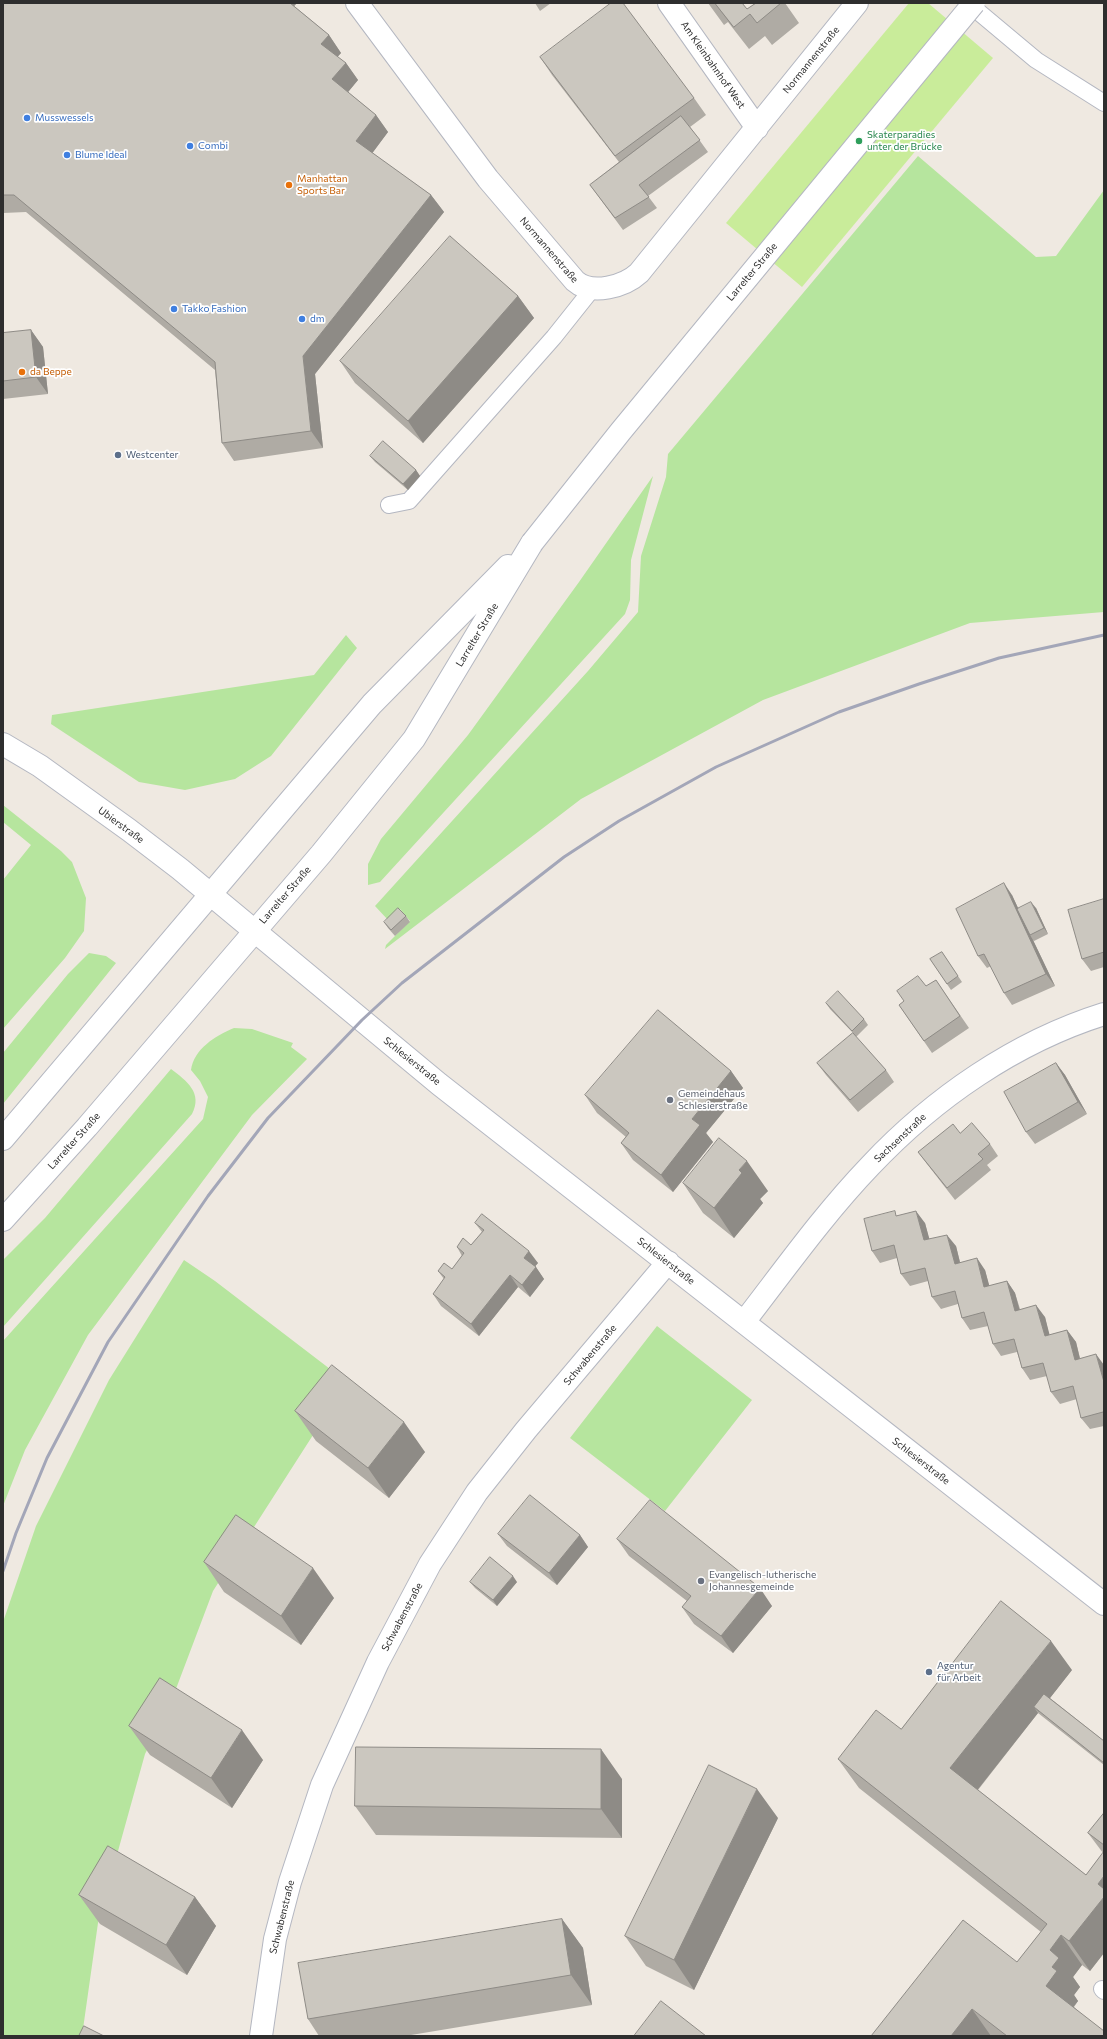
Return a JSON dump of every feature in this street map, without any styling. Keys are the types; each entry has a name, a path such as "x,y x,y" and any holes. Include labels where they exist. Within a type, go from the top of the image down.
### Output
{"street":[{"name":"Normannenstraße","path":"358,3 488,179 576,282 584,287 593,288 608,288 624,283 632,280 639,273 857,3"},
{"name":"Am Kleinbahnhof West","path":"669,3 757,128"},
{"name":"Larrelter Straße","path":"3,1139 372,704 532,543 620,431 974,3"},
{"name":"Larrelter Straße","path":"3,1220 87,1127 320,854 414,739 532,543"},
{"name":"Ubierstraße","path":"3,744 40,766 129,830 233,913"},
{"name":"Schlesierstraße","path":"233,913 440,1084 1104,1604"},
{"name":"Sachsenstraße","path":"744,1322 832,1208 870,1166 906,1130 946,1098 994,1064 1060,1030 1104,1014"},
{"name":"Schwabenstraße","path":"261,2036 275,1939 290,1882 322,1785 378,1662 430,1564 477,1492 526,1430 668,1262"}],"lane":[{"path":"968,3 1036,60 1104,103"},
{"path":"389,505 409,501 554,338 593,288"}],"green space":[{"name":"Skaterparadies unter der Brücke","path":"909,3 928,3 993,58 802,287 726,223"},
{"path":"918,156 1036,257 1056,256 1104,190 1104,612 970,623 763,700 581,799 385,949 386,945 410,921 400,909 388,920 375,906 588,671 638,612 641,556 666,477 668,454"},
{"path":"653,476 631,560 630,600 625,614 380,882 368,885 368,864 381,839 468,735 579,582"},
{"path":"346,635 357,648 271,756 235,779 185,790 139,782 51,724 52,715 314,675"},
{"path":"3,805 61,851 72,862 86,898 84,931 65,958 3,1029 3,880 31,845 3,822"},
{"path":"89,953 106,956 116,963 3,1104 3,1053 68,974"},
{"path":"234,1028 252,1029 293,1043 291,1047 307,1059 252,1115 88,1335 25,1450 3,1506 3,1341 203,1119 208,1097 200,1081 191,1070 193,1062 206,1044"},
{"path":"171,1069 183,1078 192,1088 196,1100 192,1114 3,1327 3,1260 45,1218"},
{"path":"184,1260 215,1281 347,1382 213,1591 171,1702 145,1754 98,1923 82,2036 3,2036 3,1622 36,1526 109,1380"},
{"path":"657,1326 752,1400 665,1511 570,1438"}],"building":[{"path":"3,3 290,3 329,35 321,44 346,63 332,79 376,115 356,141 431,195 303,356 311,431 222,443 215,362 14,195 3,195"},
{"path":"611,3 623,3 694,98 615,156 540,57"},
{"path":"715,3 742,3 747,9 756,3 781,3 757,23 750,14 734,27"},
{"path":"681,116 700,140 639,185 649,197 615,218 590,185"},
{"path":"450,236 518,296 408,421 340,361"},
{"path":"31,330 36,377 3,381 3,333"},
{"path":"383,441 416,470 403,484 370,456"},
{"path":"1004,883 1046,974 1004,993 984,954 978,956 956,909"},
{"path":"1104,899 1104,952 1082,959 1068,910"},
{"path":"1031,902 1044,928 1030,935 1017,909"},
{"path":"398,908 406,916 391,930 384,922"},
{"path":"942,952 958,976 947,984 930,959"},
{"path":"918,976 926,986 936,980 960,1016 924,1041 899,1005 904,1001 897,991"},
{"path":"838,991 864,1019 852,1031 826,1003"},
{"name":"Gemeindehaus Schlesierstraße","path":"658,1010 731,1071 692,1119 700,1125 661,1175 621,1143 629,1133 585,1095"},
{"path":"853,1033 886,1070 850,1100 817,1063"},
{"path":"1056,1063 1078,1102 1026,1132 1004,1092"},
{"path":"972,1123 990,1144 978,1154 983,1159 947,1188 918,1152 953,1124 960,1133"},
{"path":"719,1138 747,1161 739,1170 742,1173 714,1208 683,1183"},
{"path":"895,1211 896,1216 916,1211 924,1240 947,1235 955,1264 977,1258 984,1287 1007,1281 1015,1311 1036,1305 1045,1336 1067,1330 1075,1360 1096,1354 1104,1382 1104,1414 1103,1412 1081,1418 1073,1386 1051,1392 1043,1363 1022,1368 1014,1339 993,1344 984,1312 962,1318 955,1291 932,1297 925,1268 901,1274 894,1245 872,1251 864,1219"},
{"path":"482,1214 529,1251 524,1258 536,1267 522,1285 510,1275 471,1324 433,1294 445,1277 438,1271 444,1263 452,1269 464,1253 457,1247 463,1238 471,1245 484,1230 475,1223"},
{"path":"332,1365 404,1422 368,1468 295,1411"},
{"path":"530,1495 580,1535 549,1573 498,1534"},
{"name":"Evangelisch-lutherische Johannesgemeinde","path":"650,1500 760,1588 721,1636 682,1607 691,1596 617,1539"},
{"path":"236,1515 313,1568 281,1616 204,1562"},
{"path":"490,1557 513,1576 493,1600 470,1582"},
{"path":"1001,1601 1051,1641 950,1768 1086,1875 1104,1851 1104,1876 1098,1884 1104,1889 1104,1897 1069,1941 1061,1935 1050,1950 1059,1958 1052,1967 1057,1971 1046,1986 1104,2031 1104,2036 1007,2036 972,2009 951,2036 871,2036 963,1920 1017,1962 1047,1924 838,1759 876,1710 901,1729"},
{"path":"160,1678 242,1730 211,1778 129,1726"},
{"path":"1044,1694 1104,1741 1104,1763 1034,1707"},
{"path":"356,1747 601,1749 601,1809 355,1806"},
{"path":"709,1765 757,1789 674,1960 625,1936"},
{"path":"1104,1813 1104,1845 1088,1833"},
{"path":"108,1846 195,1897 166,1945 79,1895"},
{"path":"562,1919 571,1975 308,2019 298,1963"},
{"path":"661,2001 706,2036 634,2036"},
{"path":"84,2026 104,2036 79,2036"}],"railway":[{"path":"3,1571 16,1533 47,1458 108,1342 208,1196 268,1118 362,1020 402,983 564,857 619,821 716,767 839,712 919,684 999,658 1104,635"}],"place":[{"name":"Musswessels","path":"27,118"},
{"name":"Skaterparadies unter der Brücke","path":"859,141"},
{"name":"Combi","path":"190,146"},
{"name":"Blume Ideal","path":"67,155"},
{"name":"Manhattan Sports Bar","path":"289,185"},
{"name":"Takko Fashion","path":"174,309"},
{"name":"dm","path":"302,319"},
{"name":"da Beppe","path":"22,372"},
{"name":"Westcenter","path":"118,455"},
{"name":"Gemeindehaus Schlesierstraße","path":"670,1100"},
{"name":"Evangelisch-lutherische Johannesgemeinde","path":"701,1581"},
{"name":"Agentur für Arbeit","path":"929,1672"}]}
